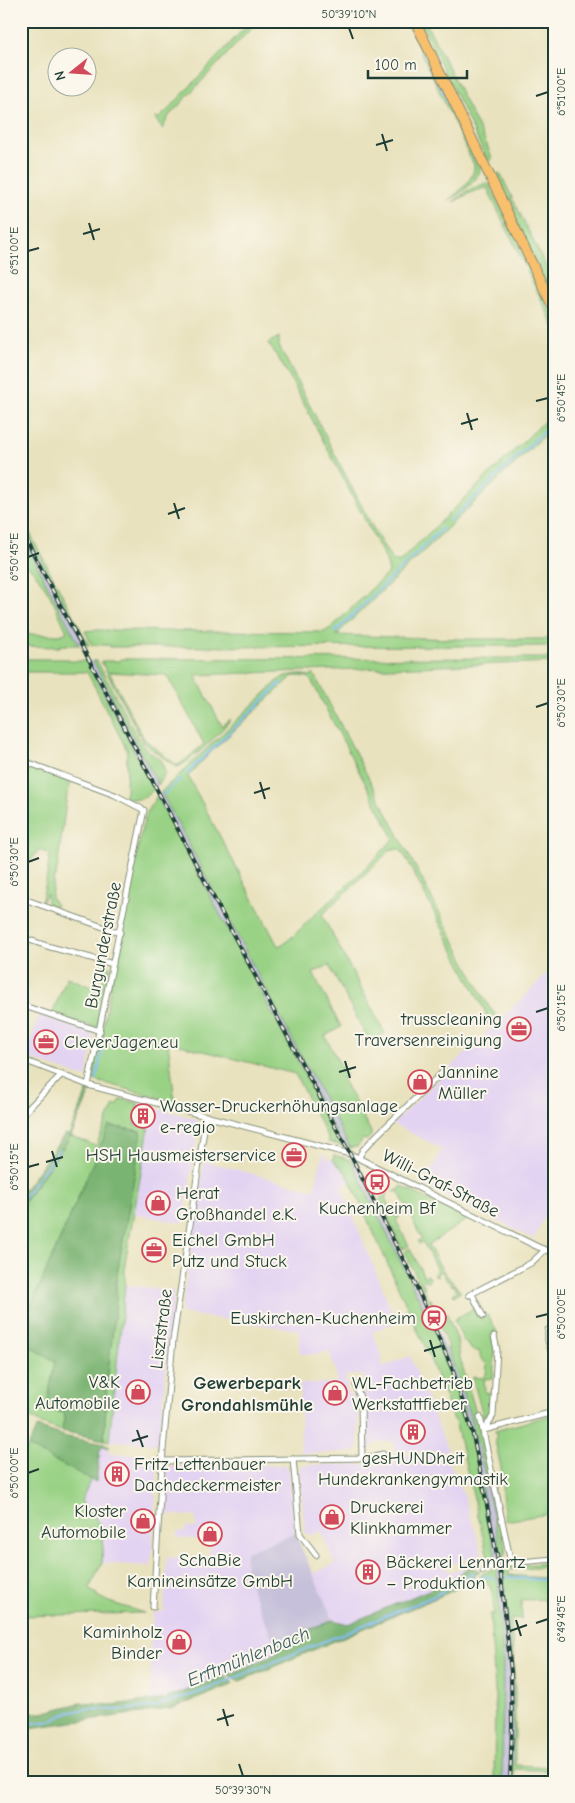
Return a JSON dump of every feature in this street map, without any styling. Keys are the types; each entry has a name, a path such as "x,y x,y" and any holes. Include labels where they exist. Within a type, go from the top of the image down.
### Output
{"main road":[{"path":"415,21 554,308"}],"street":[{"name":"Burgunderstraße","path":"21,760 115,795 144,810 88,1085"},
{"path":"21,898 120,933"},
{"path":"21,937 113,964"},
{"path":"21,1005 100,1031"},
{"name":"Willi-Graf-Straße","path":"21,1059 88,1085 359,1157 390,1174 554,1253"},
{"path":"359,1157 376,1136 444,1070"},
{"path":"21,1116 62,1074"},
{"name":"Lisztstraße","path":"153,1607 163,1461 176,1322 206,1116"},
{"path":"484,1316 471,1294 530,1263 545,1250"},
{"path":"548,1330 548,1341 554,1360"},
{"path":"484,1430 493,1416 497,1350 494,1336"},
{"path":"356,1385 361,1401 362,1458"},
{"path":"484,1430 554,1412"},
{"path":"480,1417 511,1563"},
{"path":"163,1461 362,1458 383,1454"},
{"path":"293,1459 300,1534 316,1555"},
{"path":"483,1571 495,1564 554,1559"}],"shaded area":[{"path":"21,524 85,645 79,645 21,535"},
{"path":"87,661 93,661 158,785 154,789"},
{"path":"161,792 350,1148 343,1146 157,796"},
{"path":"554,967 554,1197 534,1239 424,1185 442,1149 393,1124"},
{"path":"39,1015 84,1030 93,1035 94,1039 86,1078 25,1057"},
{"path":"138,1103 152,1107 149,1127 134,1125"},
{"path":"152,1107 198,1121 183,1223 134,1214"},
{"path":"323,1154 326,1155 326,1158 333,1160 347,1174 350,1182 341,1186 396,1322 372,1332 383,1358 381,1359 383,1367 410,1356 448,1451 395,1452 394,1442 378,1442 368,1450 365,1448 364,1375 346,1375 347,1391 358,1402 358,1448 354,1452 301,1453 300,1384 336,1383 336,1371 328,1350 318,1354 300,1354 299,1330 181,1313 204,1161 314,1190"},
{"path":"351,1160 356,1162 458,1374 477,1440 502,1558 496,1559 470,1431 452,1372 440,1342"},
{"path":"125,1285 174,1291 159,1441 156,1444 109,1441"},
{"path":"104,1446 109,1448 109,1453 155,1456 158,1459 151,1566 102,1563 104,1530 81,1501 91,1479 96,1481 100,1450"},
{"path":"444,1454 463,1493 482,1553 447,1566 448,1572 469,1567 448,1582 348,1624 333,1620 312,1574 335,1564 321,1531 311,1535 305,1533 299,1469 303,1465 395,1464 395,1455"},
{"path":"285,1465 289,1469 295,1533 246,1553 245,1574 279,1653 168,1698 151,1701 150,1650 153,1613 164,1611 167,1557 209,1561 210,1540 177,1538 177,1532 185,1532 185,1527 196,1528 196,1518 194,1516 164,1514 167,1471 171,1467"},
{"path":"295,1533 333,1620 275,1644 245,1574 246,1552"},
{"path":"503,1566 513,1682 512,1782 502,1782 503,1661 497,1567"}],"green space":[{"path":"251,21 258,21 169,116 162,129 155,118 159,118 167,111"},
{"path":"406,21 411,21 481,167 472,183 448,201 469,181 474,165"},
{"path":"420,21 425,21 487,145 492,158 491,161 485,155"},
{"path":"498,173 501,175 554,283 554,299 497,181 496,175"},
{"path":"487,183 490,185 554,318 554,326 487,188 474,191 453,202 470,189"},
{"path":"279,337 279,346 374,530 394,561 400,561 554,412 554,426 336,635 454,639 554,639 554,646 110,647 110,645 92,645 85,631 324,632 332,627 389,572 386,560 295,387 268,343"},
{"path":"21,517 89,645 85,645 21,524"},
{"path":"21,535 79,645 60,645 60,647 21,646 21,634 60,635 67,632 43,584 29,567 21,561 21,558 25,556 21,549"},
{"path":"554,658 554,662 195,675 222,726 231,719 197,754 177,767 142,740 101,661 120,661 120,659","holes":["109,672 167,675 204,744 180,764 176,765 144,739"]},
{"path":"21,659 87,661 154,789 140,799 124,796 126,793 127,750 87,672 21,672"},
{"path":"93,661 97,661 137,737 145,748 160,760 165,773 158,785"},
{"path":"299,674 310,676 313,674 316,678 489,1007 496,1015 487,1024 486,1013 406,858 400,849 391,849 322,915 385,1033 369,1041 329,965 313,973 341,1027 325,1036 346,1076 342,1078 371,1132 371,1136 367,1140 363,1139 357,1147 350,1148 161,792 285,676","holes":["293,676 308,677 394,838 295,934 278,946 188,776 212,751"]},
{"path":"21,763 71,783 67,795 56,877 54,877 51,897 56,906 54,907 47,903 47,894 41,902 50,854 38,850 33,858 21,868"},
{"path":"157,796 343,1146 328,1142 328,1138 295,1074 168,1042 175,1102 93,1080 97,1054 104,1032 102,1031 142,828 149,808"},
{"path":"102,963 110,968 98,1026 95,1027 52,1014 67,977 101,991 105,970"},
{"path":"88,1089 91,1090 71,1136 21,1206 21,1194 65,1134 69,1135"},
{"path":"121,1099 138,1103 134,1125 149,1127 125,1263 125,1285 109,1441 104,1440 116,1280 141,1138 140,1131 109,1126 21,1329 21,1206 71,1136 96,1146 114,1105 117,1106"},
{"path":"109,1126 140,1131 141,1138 116,1280 104,1440 62,1431 65,1413 46,1410 55,1361 21,1341 21,1329"},
{"path":"334,1155 351,1160 440,1342 452,1372 470,1431 496,1558 488,1557 456,1425 427,1351 347,1174 333,1160"},
{"path":"401,1186 468,1219 428,1245 443,1271 461,1292 454,1296 453,1293 457,1291 454,1285 452,1286 447,1281 442,1271 437,1273 439,1277 435,1276 434,1273 437,1270 423,1242 419,1244 418,1241 422,1239 409,1213 405,1215 404,1212 408,1210 398,1191 394,1192 400,1189"},
{"path":"389,1194 385,1198 395,1217 399,1215 400,1217 396,1220 409,1246 402,1249 380,1198"},
{"path":"410,1248 424,1277 428,1275 430,1278 428,1282 426,1279 422,1281 426,1295 404,1252"},
{"path":"430,1298 435,1308 438,1307 436,1314 428,1299"},
{"path":"475,1308 481,1320 488,1315 498,1334 491,1335 495,1350 493,1378 484,1379 485,1393 492,1392 490,1415 487,1418 483,1416 473,1377 482,1378 486,1375 487,1364 481,1359 479,1351 473,1351 463,1340 454,1319"},
{"path":"447,1314 457,1339 460,1358 476,1413 506,1551 505,1556 502,1558 486,1478 473,1426 447,1348 449,1347 437,1320"},
{"path":"21,1341 55,1361 46,1410 65,1413 62,1431 39,1423 21,1412"},
{"path":"554,1414 554,1513 505,1521 502,1493 503,1477 495,1440 497,1435 495,1431"},
{"path":"37,1427 67,1437 109,1445 109,1448 104,1446 100,1450 96,1482 28,1447"},
{"path":"28,1447 91,1479 81,1501 104,1530 102,1563 90,1587 91,1591 109,1602 144,1613 21,1616 21,1460"},
{"path":"550,1563 552,1566 548,1567 508,1570 509,1575 554,1579 554,1599 521,1600 522,1619 511,1618 515,1693 515,1765 554,1767 554,1771 515,1769 514,1782 512,1782 513,1682 503,1566"},
{"path":"469,1567 480,1571 452,1591 240,1681 228,1675 278,1653 275,1644 333,1620 348,1624 448,1582"},
{"path":"497,1567 503,1661 502,1782 494,1782 495,1690 490,1614 494,1614 493,1599 489,1585 479,1578 483,1573"},
{"path":"224,1676 233,1683 232,1685 171,1709 21,1729 21,1713 42,1713 80,1703 111,1705 165,1699"}],"waterway":[{"path":"409,21 476,160"},
{"path":"450,521 554,422"},
{"path":"335,632 443,528"},
{"path":"186,774 281,683"},
{"path":"164,794 180,779"},
{"path":"96,1080 102,1051"},
{"path":"21,1201 59,1150"},
{"name":"Erftmühlenbach","path":"21,1725 51,1721 67,1713 86,1709 120,1710 154,1707 203,1691 432,1597 472,1573 474,1574"},
{"name":"Erftmühlenbach","path":"483,1576 494,1578"},
{"name":"Erftmühlenbach","path":"506,1577 554,1581"}],"railway":[{"path":"21,530 350,1154 415,1283 453,1371 473,1435 501,1576 511,1672 510,1782"}],"place":[{"name":"trusscleaning Traversenreinigung","path":"519,1029"},
{"name":"CleverJagen.eu","path":"46,1042"},
{"name":"Jannine Müller","path":"420,1082"},
{"name":"Wasser-Druckerhöhungsanlage e-regio","path":"143,1116"},
{"name":"HSH Hausmeisterservice","path":"294,1155"},
{"name":"Kuchenheim Bf","path":"377,1182"},
{"name":"Herat Großhandel e.K.","path":"158,1203"},
{"name":"Eichel GmbH Putz und Stuck","path":"154,1250"},
{"name":"Euskirchen-Kuchenheim","path":"434,1318"},
{"name":"V&K Automobile","path":"138,1392"},
{"name":"WL-Fachbetrieb Werkstattfieber","path":"335,1393"},
{"name":"gesHUNDheit Hundekrankengymnastik","path":"413,1432"},
{"name":"Fritz Lettenbauer Dachdeckermeister","path":"117,1474"},
{"name":"Druckerei Klinkhammer","path":"332,1517"},
{"name":"Kloster Automobile","path":"143,1521"},
{"name":"SchaBie Kamineinsätze GmbH","path":"210,1534"},
{"name":"Bäckerei Lennartz – Produktion","path":"368,1572"},
{"name":"Kaminholz Binder","path":"179,1642"}],"district":[{"name":"Gewerbepark Grondahlsmühle","path":"247,1393"}]}
